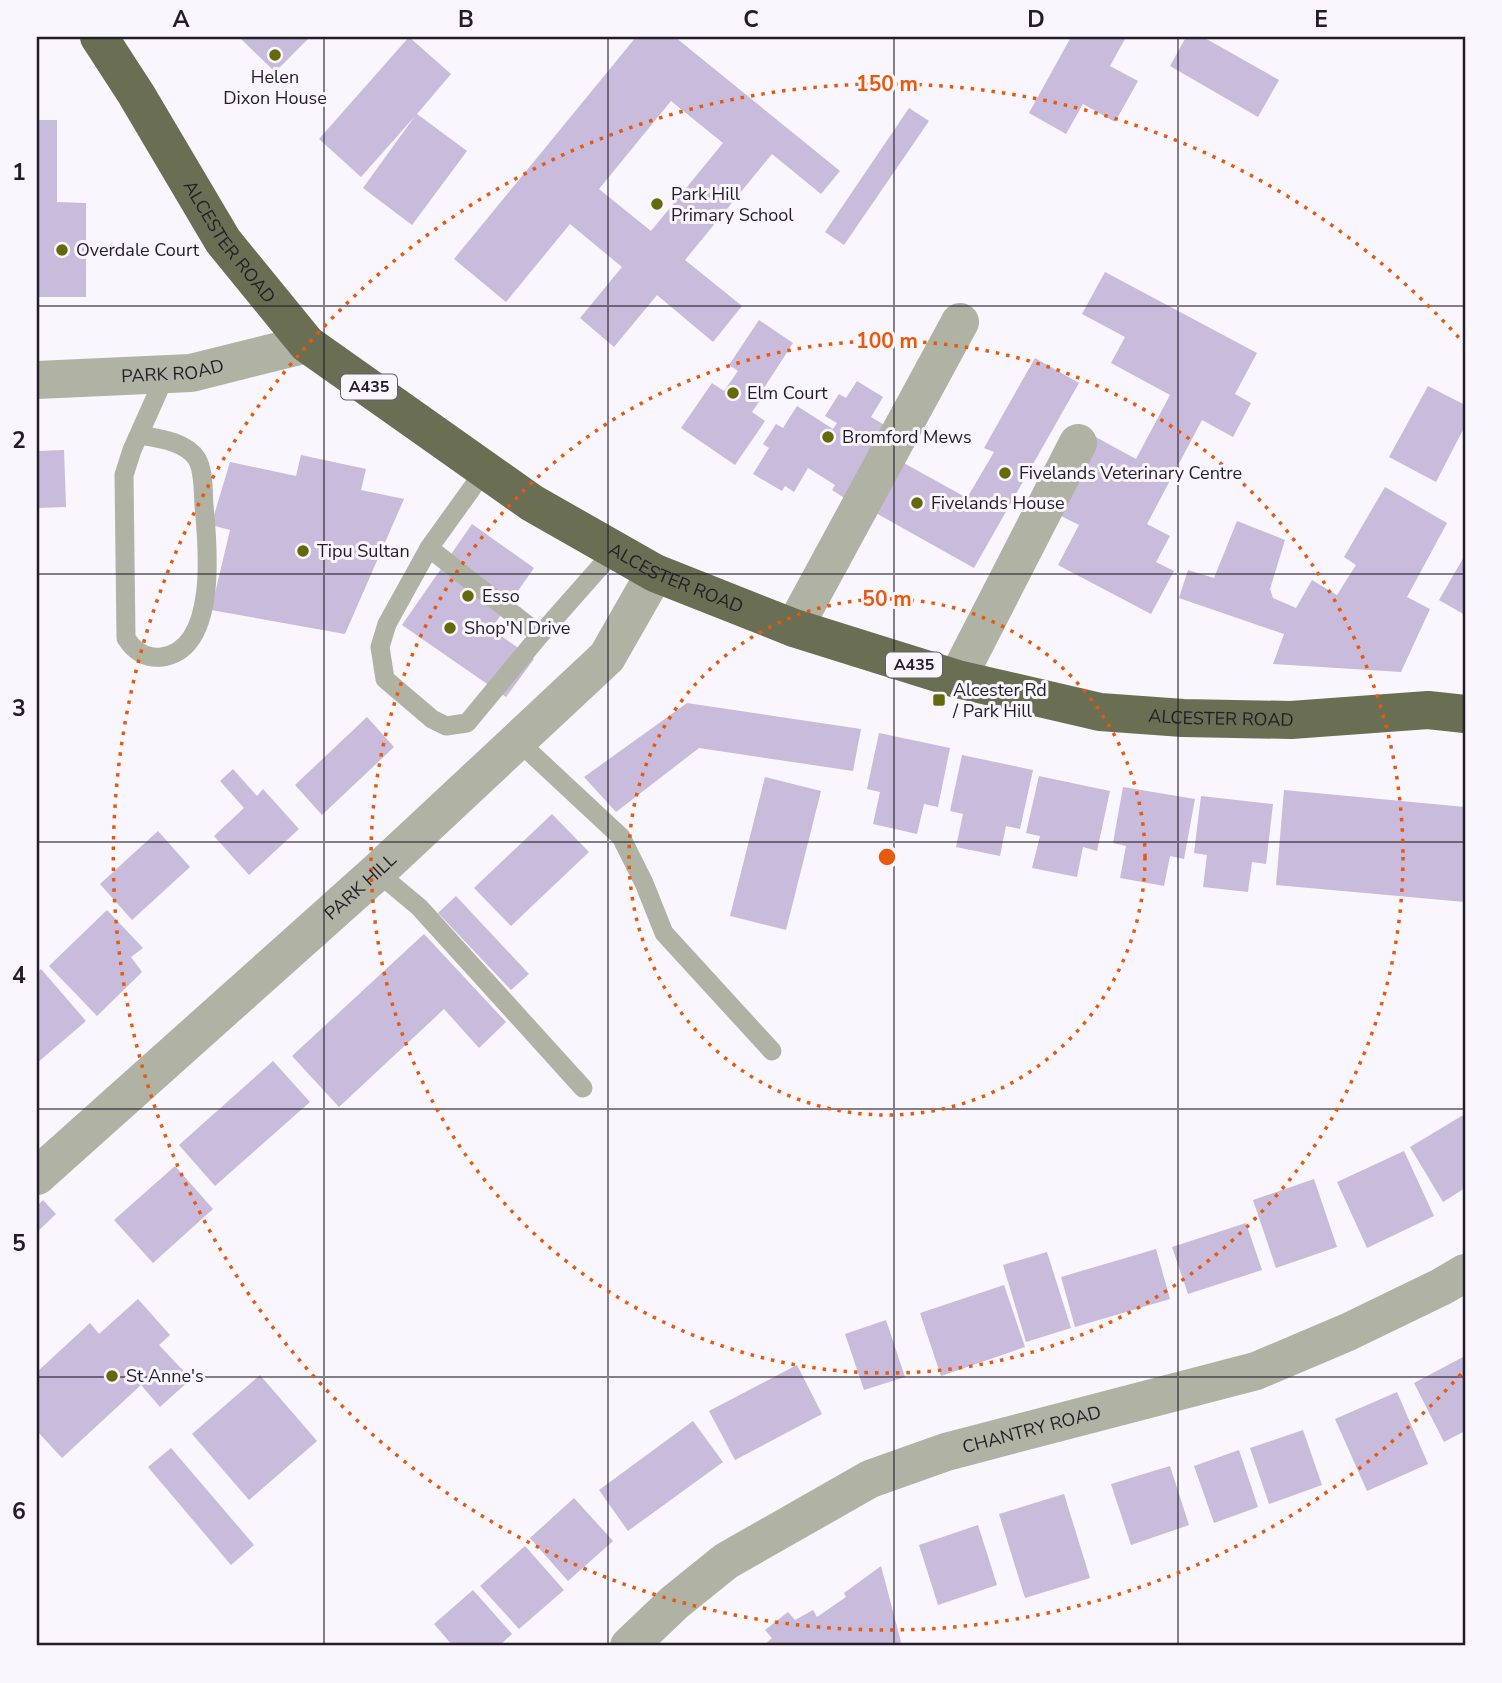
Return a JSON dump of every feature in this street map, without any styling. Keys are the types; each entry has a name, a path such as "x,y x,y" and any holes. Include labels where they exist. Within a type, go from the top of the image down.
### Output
{"highway":[{"name":"ALCESTER ROAD","path":"99,37 223,241 307,344 532,503 655,573 794,628 957,678 1100,712 1183,718 1291,720 1428,710 1465,713"}],"street":[{"path":"794,628 960,322"},
{"name":"PARK ROAD","path":"37,380 191,373 307,344"},
{"path":"957,678 1078,443"},
{"name":"PARK HILL","path":"37,1176 377,872 607,657 655,573"},
{"name":"CHANTRY ROAD","path":"629,1646 674,1603 726,1561 870,1479 946,1452 1256,1371 1348,1332 1465,1273"}],"lane":[{"path":"139,435 166,440 188,450 197,459 201,473 208,547 205,593 194,632 182,648 171,655 158,657 138,652 126,638 124,475 139,435 166,374"},
{"path":"485,470 429,548 387,624 380,647 385,679 432,719 446,726 467,723 615,550"},
{"path":"429,548 540,635"},
{"path":"518,741 621,837 644,883 664,933 772,1051"},
{"path":"377,872 419,906 583,1088"}],"building":[{"name":"Helen Dixon House","path":"239,37 310,37 275,72"},
{"path":"409,37 451,74 417,114 467,151 412,225 363,188 415,116 361,177 319,139"},
{"path":"636,37 675,37 840,171 821,194 772,154 685,260 742,306 713,342 657,295 614,347 580,318 622,267 570,224 506,302 454,259","holes":["671,101 723,143 651,231 599,189"]},
{"path":"1071,37 1126,37 1110,66 1138,81 1115,122 1083,104 1066,134 1029,113"},
{"path":"1186,37 1203,37 1279,80 1258,117 1170,66"},
{"path":"909,108 929,121 844,245 825,232"},
{"name":"Overdale Court","path":"37,120 57,120 57,202 86,203 86,297 37,297"},
{"path":"1105,272 1257,353 1235,394 1251,403 1233,437 1202,420 1147,524 1170,536 1156,562 1174,571 1151,614 1058,565 1079,525 1051,511 1092,435 1136,459 1170,395 1111,363 1125,337 1082,314"},
{"name":"Elm Court","path":"759,320 793,343 760,394 763,396 752,412 765,421 735,465 681,428 712,383 724,391 738,371 729,365"},
{"name":"Fivelands Veterinary Centre","path":"1035,358 1079,383 974,568 874,512 902,462 967,498 994,452 984,448"},
{"name":"Bromford Mews","path":"857,381 883,397 871,417 893,430 849,501 832,490 835,485 808,468 794,492 785,486 782,491 753,474 769,448 763,444 776,424 783,428 797,406 833,429 837,423 825,416 839,394 846,398"},
{"path":"1428,386 1465,405 1465,426 1436,482 1389,457"},
{"path":"64,450 66,507 37,508 37,451"},
{"name":"Tipu Sultan","path":"301,455 366,469 361,490 404,499 345,634 211,610 230,530 211,525 230,462 296,476"},
{"path":"1385,487 1447,523 1407,597 1430,609 1401,672 1273,664 1284,634 1179,598 1188,570 1214,578 1237,521 1285,540 1270,589 1273,598 1296,608 1312,580 1337,595 1356,565 1344,557"},
{"name":"Esso","path":"472,524 534,568 491,629 534,659 506,697 402,625"},
{"path":"1465,555 1465,615 1439,600"},
{"path":"687,703 861,729 853,771 699,748 616,812 584,777"},
{"path":"367,717 394,747 322,815 295,785"},
{"path":"879,733 950,748 938,807 924,804 917,834 873,824 880,792 867,789"},
{"path":"962,755 1033,770 1020,829 1006,826 1000,856 956,847 963,814 950,811"},
{"path":"233,769 257,796 263,789 299,829 249,875 214,836 244,808 220,781"},
{"path":"1039,776 1110,791 1097,851 1083,847 1077,877 1032,868 1040,836 1026,833"},
{"path":"765,777 821,791 786,930 730,916"},
{"path":"1123,787 1195,799 1184,859 1170,856 1164,886 1120,878 1126,846 1113,843"},
{"path":"1284,790 1465,807 1465,902 1276,885"},
{"path":"1201,796 1273,804 1266,864 1252,862 1248,892 1203,887 1207,855 1194,853"},
{"path":"552,814 589,852 511,926 474,888"},
{"path":"158,831 190,867 132,920 100,884"},
{"path":"456,896 529,974 511,990 438,913"},
{"path":"107,910 143,948 131,957 142,972 97,1016 49,966"},
{"path":"424,934 506,1022 479,1048 444,1009 339,1107 292,1056"},
{"path":"41,969 86,1021 37,1063 37,973"},
{"path":"273,1061 310,1102 215,1186 179,1145"},
{"path":"1465,1114 1465,1188 1443,1202 1410,1147"},
{"path":"1404,1151 1434,1216 1367,1248 1337,1182"},
{"path":"175,1166 213,1209 153,1263 114,1220"},
{"path":"1314,1179 1337,1247 1276,1268 1253,1200"},
{"path":"43,1200 56,1214 37,1232 37,1206"},
{"path":"1246,1223 1262,1270 1188,1294 1172,1247"},
{"path":"1156,1249 1170,1299 1075,1327 1061,1277"},
{"path":"1047,1252 1071,1328 1026,1342 1003,1265"},
{"path":"1004,1285 1025,1347 941,1376 920,1313"},
{"name":"St Anne's","path":"138,1299 170,1335 159,1345 191,1379 160,1407 141,1385 62,1458 37,1431 37,1372 90,1323 99,1334"},
{"path":"886,1320 905,1377 864,1390 845,1334"},
{"path":"1465,1356 1465,1431 1444,1442 1414,1383"},
{"path":"797,1365 822,1414 735,1460 709,1411"},
{"path":"260,1375 317,1441 249,1500 192,1434"},
{"path":"1397,1392 1428,1464 1367,1491 1335,1419"},
{"path":"693,1421 723,1462 628,1531 599,1490"},
{"path":"1303,1430 1322,1485 1269,1504 1250,1448"},
{"path":"171,1448 254,1545 231,1565 148,1467"},
{"path":"1239,1450 1258,1507 1214,1523 1194,1466"},
{"path":"1170,1466 1189,1525 1131,1545 1111,1484"},
{"path":"1064,1494 1090,1578 1025,1598 999,1514"},
{"path":"574,1498 613,1541 568,1581 530,1538"},
{"path":"978,1525 997,1585 938,1605 919,1545"},
{"path":"525,1546 564,1590 519,1629 480,1586"},
{"path":"881,1566 901,1642 895,1646 763,1646 772,1638 765,1630 788,1612 795,1620 813,1610 817,1617 846,1597 844,1593"},
{"path":"473,1590 512,1634 499,1646 453,1646 434,1624"}],"place":[{"name":"Helen Dixon House","path":"275,55"},
{"name":"Park Hill Primary School","path":"657,204"},
{"name":"Overdale Court","path":"62,250"},
{"name":"Elm Court","path":"733,393"},
{"name":"Bromford Mews","path":"828,437"},
{"name":"Fivelands Veterinary Centre","path":"1005,473"},
{"name":"Fivelands House","path":"917,503"},
{"name":"Tipu Sultan","path":"303,551"},
{"name":"Esso","path":"468,596"},
{"name":"Shop'N Drive","path":"450,628"},
{"name":"Alcester Rd / Park Hill","path":"939,700"},
{"name":"St Anne's","path":"112,1376"}]}
